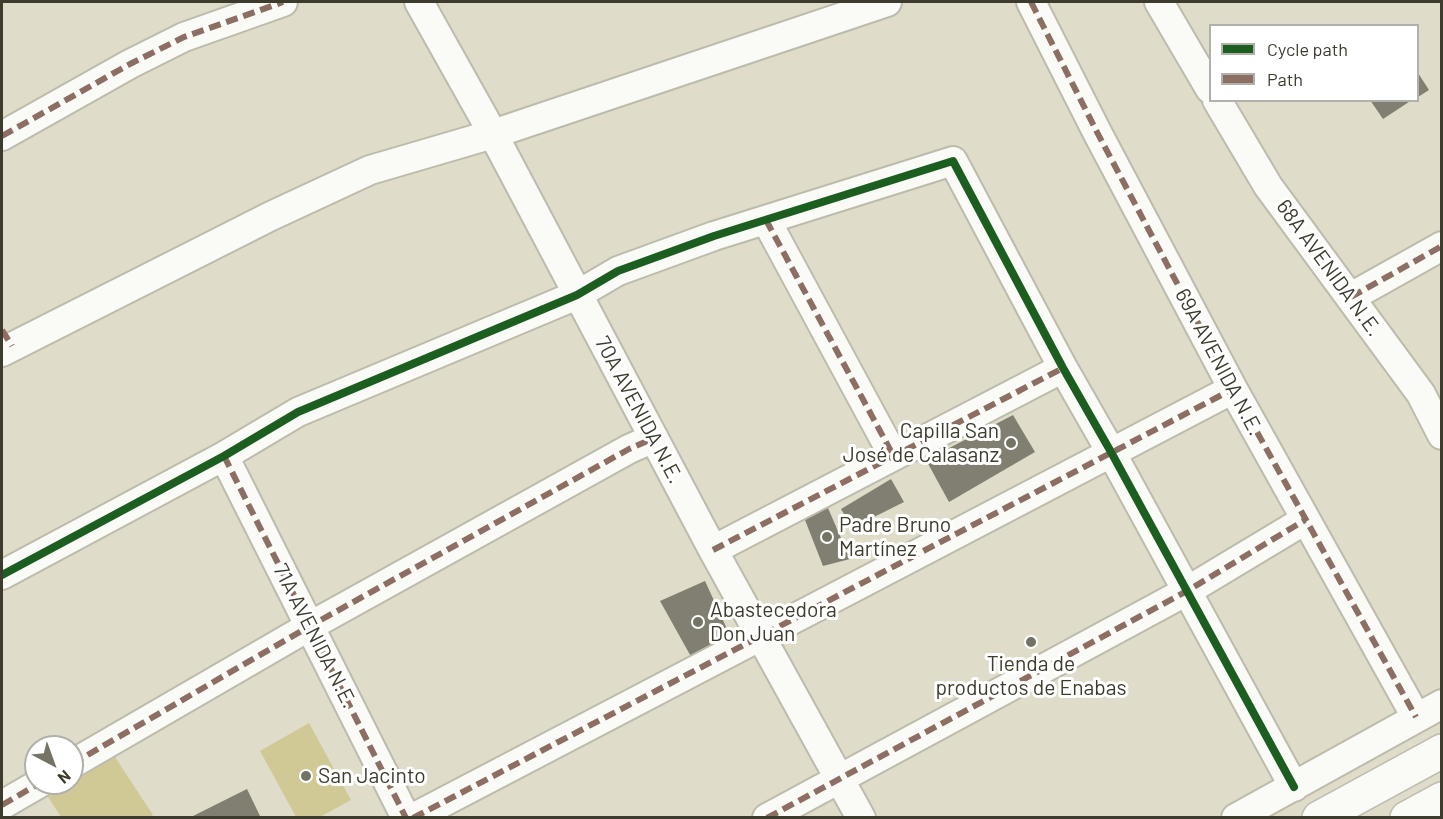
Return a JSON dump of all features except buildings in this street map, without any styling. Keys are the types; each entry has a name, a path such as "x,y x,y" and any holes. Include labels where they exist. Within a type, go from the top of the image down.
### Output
{"main road":[{"path":"1319,818 1442,751"},
{"path":"1407,818 1442,799"}],"street":[{"path":"2,136 130,64 184,37 283,2"},
{"name":"70A AVENIDA N.E.","path":"419,2 493,134 713,550 861,818"},
{"path":"5,343 370,170 493,134 887,2"},
{"name":"69A AVENIDA N.E.","path":"1031,2 1233,389 1416,717"},
{"path":"1159,2 1209,87"},
{"name":"68A AVENIDA N.E.","path":"1218,102 1268,186 1421,394 1442,435"},
{"path":"2,575 224,456 298,412 577,295 618,271 714,236 953,160 1063,368 1294,787"},
{"path":"766,220 893,455"},
{"path":"1351,297 1442,246"},
{"path":"713,550 1063,368"},
{"path":"413,818 1233,389"},
{"path":"84,757 310,626 629,449 654,438"},
{"name":"71A AVENIDA N.E.","path":"224,456 406,818"},
{"path":"766,818 1186,591 1305,520"},
{"path":"1236,818 1442,704"},
{"path":"2,805 24,792"}],"shaded area":[{"name":"San Jacinto","path":"309,723 351,800 320,817 296,817 260,751"},
{"path":"115,757 153,815 148,818 61,817 48,797 51,795 84,795 84,776"}],"marked path":[{"path":"2,136 130,64 184,37 283,2"},
{"path":"1031,2 1233,389 1416,717"},
{"path":"766,220 893,455"},
{"path":"1351,297 1442,246"},
{"path":"2,330 12,346"},
{"path":"713,550 1063,368"},
{"path":"413,818 1233,389"},
{"path":"84,757 310,626 629,449 654,438"},
{"path":"224,456 406,818"},
{"path":"767,818 1187,591 1305,520"},
{"path":"2,805 24,792"}],"cycle path":[{"path":"2,575 224,456 298,412 577,295 618,271 714,236 953,161 1063,368 1294,787"}],"place":[{"name":"Capilla San José de Calasanz","path":"1011,443"},
{"name":"Padre Bruno Martínez","path":"827,537"},
{"name":"Abastecedora Don Juan","path":"698,622"},
{"name":"Tienda de productos de Enabas","path":"1031,642"},
{"name":"San Jacinto","path":"306,776"}]}
